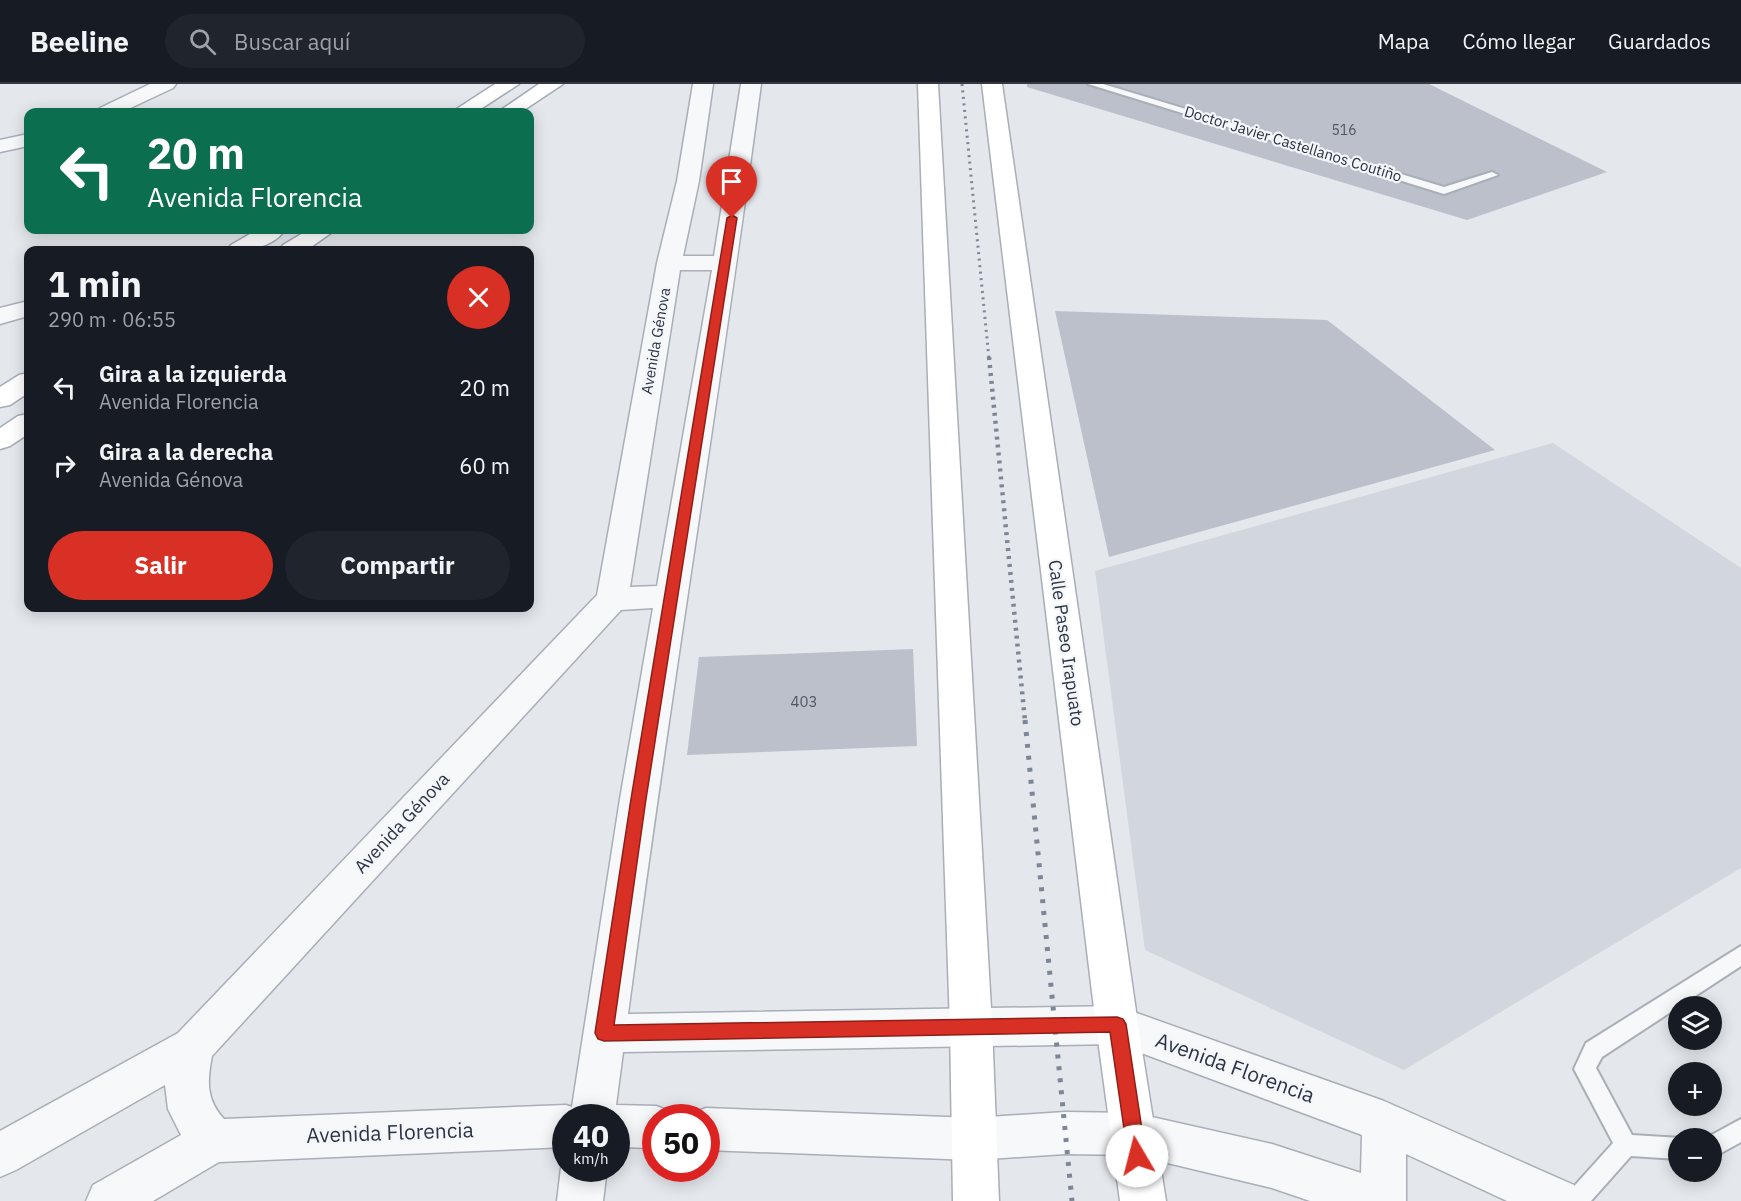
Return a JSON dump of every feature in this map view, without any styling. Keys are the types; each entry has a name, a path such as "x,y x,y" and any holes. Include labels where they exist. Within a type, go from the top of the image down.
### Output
{"main road":[{"path":"469,108 508,84"},
{"path":"514,108 553,84"},
{"path":"928,84 971,1026 976,1201"},
{"name":"Calle Paseo Irapuato","path":"992,84 1117,1024 1143,1201"},
{"path":"246,246 266,234"},
{"path":"296,246 317,234"},
{"path":"0,399 24,384"},
{"path":"0,440 24,425"}],"street":[{"path":"115,108 166,84"},
{"name":"Avenida Génova","path":"193,1047 612,599 669,263 688,181 703,84"},
{"path":"594,1104 726,263 751,84"},
{"path":"0,146 24,141"},
{"path":"669,263 726,263"},
{"path":"0,316 24,310"},
{"path":"612,599 672,596"},
{"name":"Avenida Florencia","path":"604,1033 1117,1024 1384,1122 1558,1201"},
{"path":"193,1047 186,1074 187,1100 197,1123 214,1141"},
{"path":"0,1155 193,1047"},
{"path":"1383,1201 1384,1122"},
{"name":"Avenida Florencia","path":"110,1201 214,1141 552,1127"},
{"path":"720,1130 973,1139 1065,1133 1134,1134 1272,1166 1378,1201"},
{"path":"580,1201 582,1182"}],"lane":[{"name":"Doctor Javier Castellanos Coutiño","path":"1093,84 1444,191 1492,175"},
{"path":"1626,1145 1585,1069 1594,1050 1741,956"},
{"path":"1722,1142 1741,1130"},
{"path":"1626,1145 1668,1147"},
{"path":"1576,1201 1626,1145"}],"shaded area":[{"path":"1553,443 1741,568 1741,868 1404,1070 1145,950 1095,571"}],"building":[{"path":"1027,84 1429,84 1607,172 1467,220 1027,87"},
{"path":"1055,311 1327,320 1495,450 1109,557"},
{"path":"913,649 917,746 687,755 699,657"}],"railway":[{"path":"962,84 989,359"},
{"path":"989,357 1025,721"},
{"path":"1025,720 1072,1201"}],"route":[{"path":"732,218 638,799 604,1033 1117,1024 1137,1156"}]}
